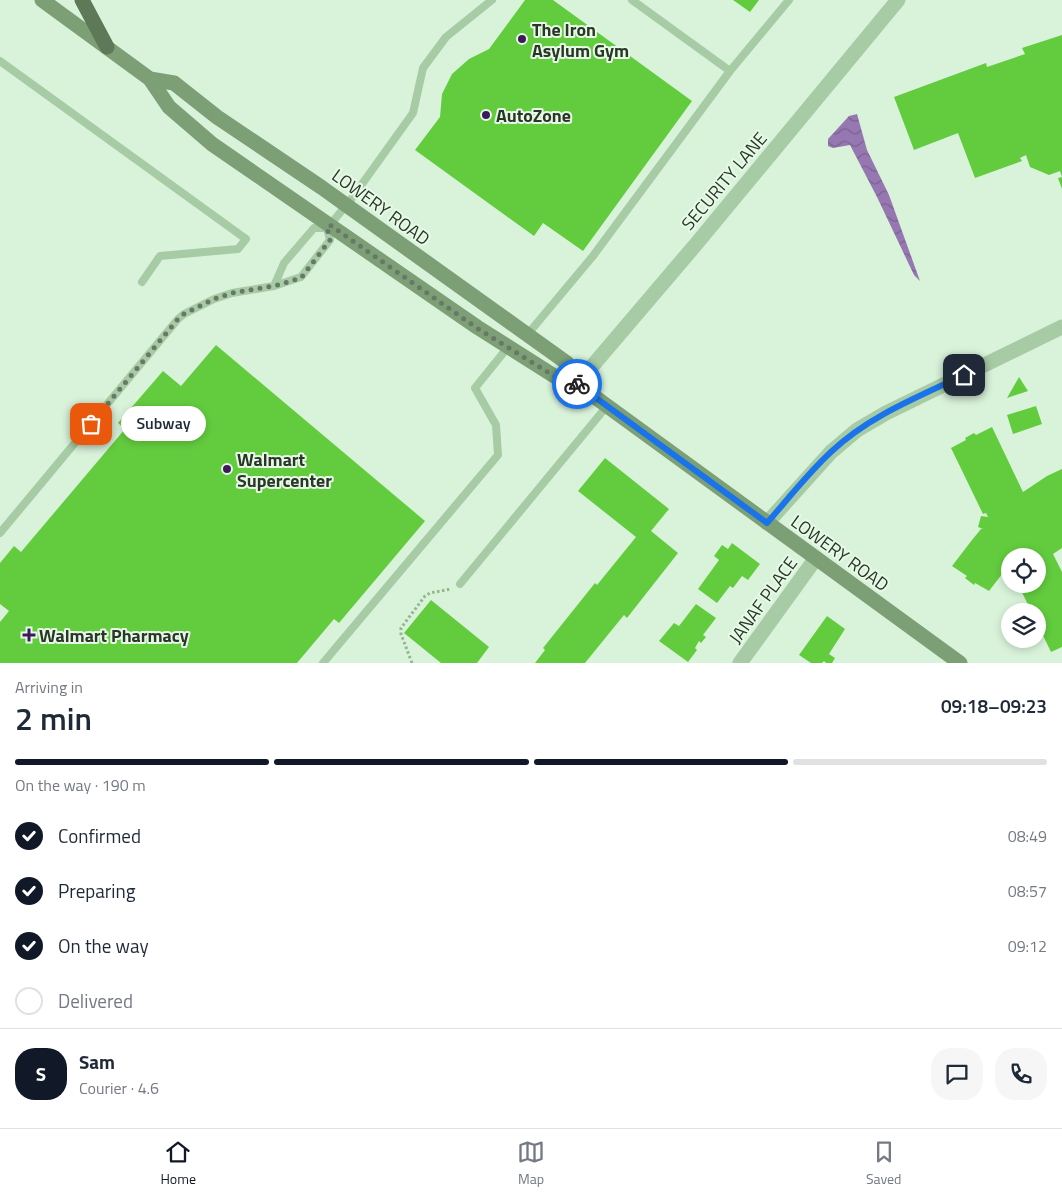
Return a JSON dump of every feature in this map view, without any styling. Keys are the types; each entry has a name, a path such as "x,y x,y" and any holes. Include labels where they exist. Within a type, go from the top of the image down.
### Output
{"main road":[{"path":"82,0 107,46"}],"street":[{"name":"LOWERY ROAD","path":"42,0 150,78 169,107 212,144 477,328 559,379 577,384 960,663"},
{"name":"SECURITY LANE","path":"577,384 685,258 898,0"},
{"name":"LOWERY ROAD","path":"150,78 174,83 217,117 272,152 527,334 567,363 577,384"},
{"path":"767,523 831,452 857,430 886,413 1062,327"},
{"name":"JANAF PLACE","path":"740,663 816,558"}],"lane":[{"path":"274,286 284,263 314,228 328,226 346,206 413,113 423,68 446,37 492,0"},
{"path":"632,0 730,71"},
{"path":"527,334 593,256 730,71 789,0"},
{"path":"0,61 246,239 238,249 160,256 142,282"},
{"path":"0,534 178,319 214,299 232,293 274,286 301,278 330,240 328,226"},
{"path":"323,663 498,455 496,425 475,388 508,347"},
{"path":"460,584 607,406"}],"path":[{"path":"412,663 401,634 401,628 425,596 430,593 453,588 460,584"}],"water":[{"path":"857,114 867,150 889,195 920,281 914,275 850,145 833,148 828,146 828,139 849,116"}],"building":[{"path":"525,0 553,0 692,101 583,251 543,223 534,236 415,150 440,117 442,94 452,74 469,59 489,49"},
{"path":"733,0 759,0 750,12"},
{"path":"1062,35 1062,177 1060,171 1049,175 1030,167 1026,155 1020,158 1022,161 975,178 958,133 914,150 894,97 986,63 987,67 1025,54 1022,48"},
{"path":"1062,177 1062,189 1058,178"},
{"name":"Walmart Supercenter","path":"216,345 425,521 339,623 334,619 297,663 0,663 0,622 9,611 0,604 0,563 14,546 21,552 125,429 118,423 163,371 181,386"},
{"path":"1019,377 1028,391 1007,398"},
{"path":"1036,406 1042,424 1013,434 1007,415"},
{"path":"992,427 1023,492 1047,476 1062,469 1062,548 1053,554 1062,572 1062,647 1051,652 1046,642 1046,603 1027,603 1022,593 1046,593 1046,548 1001,548 1001,575 989,591 975,583 974,585 965,578 967,576 952,566 981,529 983,529 978,527 981,516 988,517 986,513 983,514 951,448 974,433 976,435"},
{"path":"605,458 669,509 651,531 678,553 627,618 624,615 585,663 535,663 545,650 543,648 595,583 597,585 636,537 578,491"},
{"path":"732,543 760,564 748,580 742,576 733,588 730,586 717,603 698,589 719,560 714,556 722,545 728,549"},
{"path":"431,600 489,647 477,663 441,663 404,633"},
{"path":"696,604 716,618 703,635 706,637 701,643 699,641 695,648 697,650 688,662 659,641 674,623 679,626"},
{"path":"827,616 845,629 829,654 835,658 832,663 824,661 822,663 811,663 799,655"}],"way so far":[{"path":"91,424 184,314 214,299 232,293 274,286 301,278 330,240 327,228 330,225 477,328 559,379 577,384"}],"place":[{"name":"The Iron Asylum Gym","path":"522,39"},
{"name":"AutoZone","path":"486,115"},
{"name":"Subway","path":"91,424"},
{"name":"Walmart Supercenter","path":"227,469"},
{"name":"Walmart Pharmacy","path":"29,635"}],"route":[{"path":"577,384 767,523 831,452 857,430 886,413 964,375"}]}
